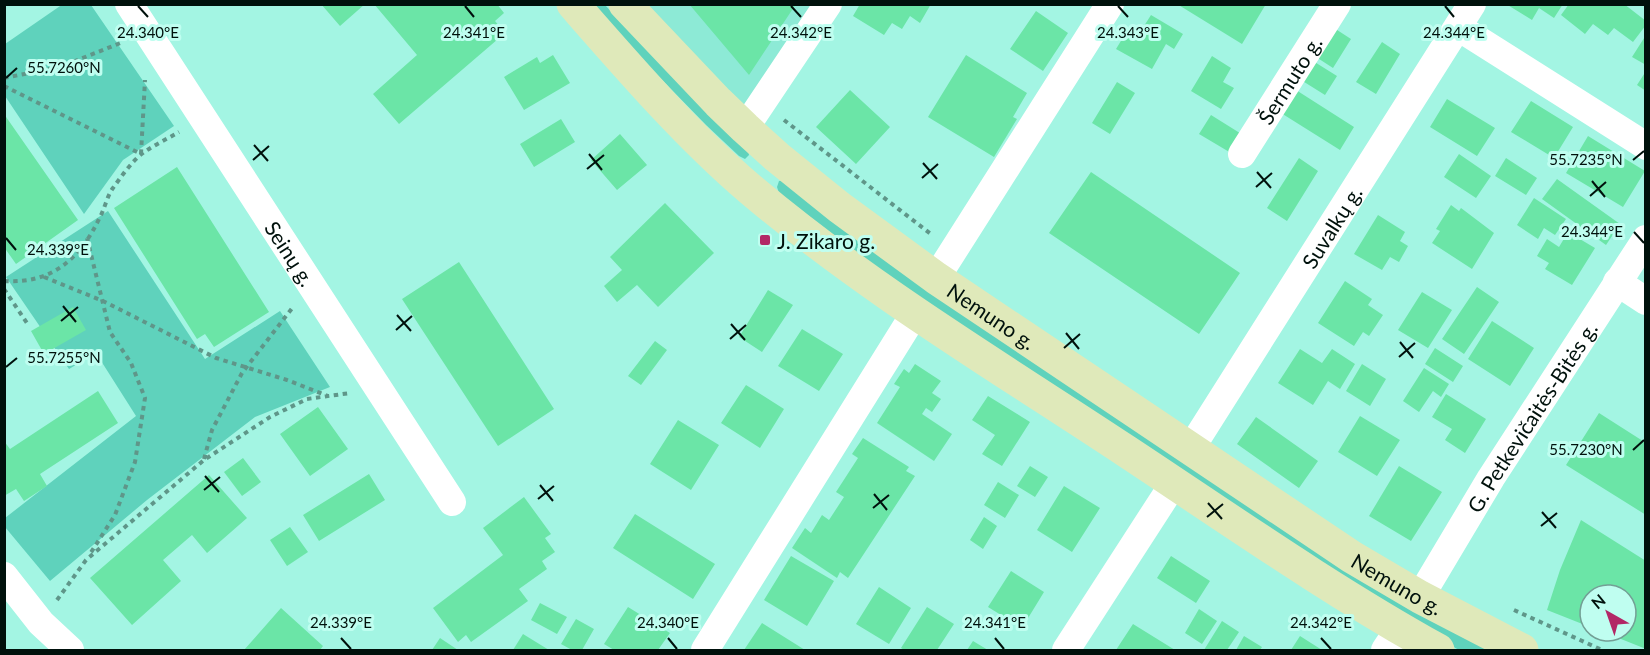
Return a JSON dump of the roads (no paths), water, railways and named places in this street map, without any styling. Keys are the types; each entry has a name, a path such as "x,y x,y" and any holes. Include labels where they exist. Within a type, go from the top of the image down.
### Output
{"main road":[{"name":"Nemuno g.","path":"573,4 656,96 719,161 837,257 915,313 1329,585 1392,640 1438,651"},
{"name":"Nemuno g.","path":"625,4 718,102 754,116 777,157 839,207 936,278 1352,557 1420,597 1522,651"},
{"path":"750,188 777,157"}],"street":[{"name":"Seinų g.","path":"129,4 452,502"},
{"path":"754,116 828,4"},
{"path":"936,278 1110,4"},
{"name":"Šermuto g.","path":"1242,154 1337,4"},
{"path":"1465,16 1646,146"},
{"name":"Suvalkų g.","path":"1191,448 1465,16"},
{"name":"G. Petkevičaitės-Bitės g.","path":"1420,597 1491,478 1646,239"},
{"path":"1617,282 1646,301"},
{"path":"705,651 915,313"},
{"path":"1066,651 1174,483"},
{"path":"4,576 41,623 70,651"}],"place":[{"name":"J. Zikaro g.","path":"765,240"}]}
